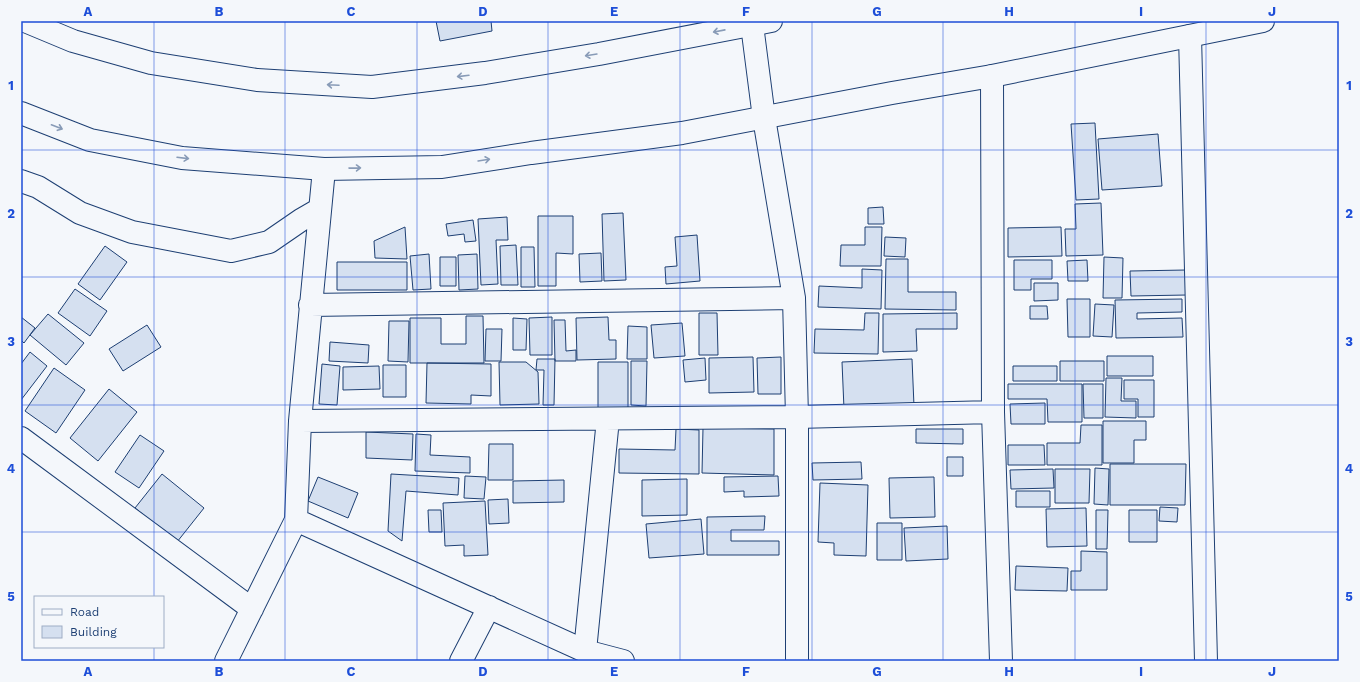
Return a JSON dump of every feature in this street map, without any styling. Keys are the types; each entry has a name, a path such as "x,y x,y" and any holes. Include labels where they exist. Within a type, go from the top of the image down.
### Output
{"street":[{"path":"25,21 73,41 151,64 257,80 372,87 493,72 599,54 761,23 764,118 794,298 797,417 797,661"},
{"path":"21,113 90,140 182,158 324,169 442,167 538,152 682,133 892,93 992,76 1263,21"},
{"path":"1190,36 1206,661"},
{"path":"992,76 993,412 1002,661"},
{"path":"226,661 296,520 300,421 324,169"},
{"path":"21,181 38,187 80,213 132,232 231,251 269,242 320,209"},
{"path":"310,305 794,298"},
{"path":"300,421 797,417 993,412"},
{"path":"585,651 608,419"},
{"path":"21,438 252,609"},
{"path":"296,520 585,651 623,661"},
{"path":"461,661 489,607"}],"building":[{"path":"436,21 491,21 492,31 440,41"},
{"path":"1095,123 1099,199 1076,200 1071,124"},
{"path":"1158,134 1162,186 1102,190 1098,139"},
{"path":"1101,203 1103,255 1066,256 1065,229 1076,229 1075,204"},
{"path":"883,207 884,224 868,224 868,208"},
{"path":"623,213 626,280 604,281 602,214"},
{"path":"538,216 573,216 573,254 556,253 556,286 538,286"},
{"path":"507,217 508,240 496,240 498,284 481,285 478,219"},
{"path":"473,220 476,241 465,242 464,234 448,236 446,224"},
{"path":"405,227 407,259 375,258 374,241"},
{"path":"865,227 882,227 881,266 840,266 841,245 865,245"},
{"path":"1061,227 1062,256 1008,257 1008,228"},
{"path":"697,235 700,281 666,284 665,267 677,266 675,237"},
{"path":"885,237 906,238 905,257 884,256"},
{"path":"516,245 518,285 501,285 500,246"},
{"path":"105,246 127,262 100,300 78,284"},
{"path":"521,247 534,247 535,287 521,287"},
{"path":"601,253 602,281 580,282 579,254"},
{"path":"429,254 431,289 413,290 410,256"},
{"path":"477,254 478,289 459,290 458,255"},
{"path":"440,257 456,257 456,286 440,286"},
{"path":"1104,257 1123,258 1122,298 1103,298"},
{"path":"886,259 908,259 908,292 956,292 956,310 885,309"},
{"path":"1014,260 1052,260 1052,279 1031,279 1031,290 1014,290"},
{"path":"1087,260 1088,281 1068,281 1067,261"},
{"path":"337,262 407,262 407,290 337,290"},
{"path":"862,269 882,270 881,309 818,307 819,286 862,288"},
{"path":"1186,270 1187,295 1131,296 1130,271"},
{"path":"1034,283 1058,283 1058,300 1034,301"},
{"path":"75,289 107,311 90,336 58,313"},
{"path":"1067,299 1090,299 1090,337 1068,337"},
{"path":"1182,299 1182,312 1137,313 1137,319 1182,318 1183,337 1116,338 1115,300"},
{"path":"1095,304 1114,305 1112,337 1093,336"},
{"path":"1030,306 1047,306 1048,319 1030,319"},
{"path":"699,313 717,313 718,355 699,355"},
{"path":"865,313 879,313 878,354 814,353 815,329 864,330"},
{"path":"957,313 957,329 916,329 917,351 883,352 883,314"},
{"path":"48,314 84,343 66,365 30,335"},
{"path":"466,316 483,316 484,363 410,363 410,318 441,318 441,344 466,344"},
{"path":"21,317 35,328 24,343 21,340"},
{"path":"552,317 552,355 530,355 529,318"},
{"path":"608,317 609,340 616,340 616,359 577,360 576,318"},
{"path":"513,318 527,319 526,350 513,350"},
{"path":"554,320 565,320 566,351 576,350 576,361 555,361"},
{"path":"389,321 409,321 408,362 388,361"},
{"path":"682,323 685,356 654,358 651,325"},
{"path":"147,325 161,347 123,371 109,349"},
{"path":"628,326 647,327 647,359 627,359"},
{"path":"486,329 502,329 501,361 485,361"},
{"path":"330,342 369,345 368,363 329,361"},
{"path":"30,352 47,366 21,400 21,364"},
{"path":"1107,356 1153,356 1153,376 1107,376"},
{"path":"753,357 754,392 709,393 709,358"},
{"path":"781,357 781,394 758,394 757,358"},
{"path":"705,358 706,380 685,382 683,360"},
{"path":"537,359 555,359 554,405 543,405 544,370 536,370"},
{"path":"912,359 914,406 844,409 842,362"},
{"path":"631,361 647,361 646,406 631,405"},
{"path":"1060,361 1104,361 1104,381 1060,381"},
{"path":"499,362 526,362 538,372 539,404 500,405"},
{"path":"598,362 628,362 628,408 598,408"},
{"path":"427,363 491,364 491,396 471,395 471,404 426,403"},
{"path":"322,364 340,366 337,405 319,404"},
{"path":"383,365 406,365 406,397 383,397"},
{"path":"379,366 380,389 343,390 343,367"},
{"path":"1013,366 1057,366 1057,381 1013,381"},
{"path":"54,368 85,390 56,433 25,411"},
{"path":"1106,378 1122,378 1121,401 1136,401 1136,418 1105,417"},
{"path":"1124,380 1154,380 1154,417 1138,417 1138,399 1124,399"},
{"path":"1008,384 1082,384 1082,422 1048,422 1047,399 1008,399"},
{"path":"1083,384 1103,384 1103,418 1084,418"},
{"path":"109,389 137,412 98,461 70,438"},
{"path":"1045,403 1045,424 1011,424 1010,404"},
{"path":"1103,421 1146,421 1146,440 1134,440 1134,463 1103,463"},
{"path":"1081,425 1102,425 1102,465 1047,465 1047,443 1080,443"},
{"path":"703,428 774,429 774,475 702,473"},
{"path":"676,429 699,430 699,474 619,473 619,449 675,450"},
{"path":"916,429 963,429 963,444 916,443"},
{"path":"366,432 413,434 412,460 366,458"},
{"path":"416,434 431,435 430,455 470,457 470,473 415,471"},
{"path":"140,435 164,451 139,488 115,472"},
{"path":"489,444 513,444 513,480 488,480"},
{"path":"1008,445 1044,445 1045,465 1008,465"},
{"path":"947,457 963,457 963,476 947,476"},
{"path":"861,462 862,479 813,480 812,463"},
{"path":"1110,464 1186,464 1185,505 1110,505"},
{"path":"1095,468 1109,469 1108,505 1094,504"},
{"path":"1053,469 1054,488 1011,489 1010,470"},
{"path":"1055,469 1090,469 1089,503 1055,503"},
{"path":"162,474 204,508 177,542 135,508"},
{"path":"391,474 459,478 458,495 406,491 402,541 388,531"},
{"path":"465,476 486,477 484,499 464,498"},
{"path":"778,476 779,496 744,497 744,491 724,492 724,477"},
{"path":"318,477 358,493 348,518 308,501"},
{"path":"934,477 935,517 890,518 889,478"},
{"path":"687,479 687,515 642,516 642,480"},
{"path":"564,480 564,502 513,503 513,481"},
{"path":"820,483 868,485 866,556 834,555 834,543 818,542"},
{"path":"1016,491 1050,491 1050,507 1016,507"},
{"path":"508,499 509,523 489,524 488,500"},
{"path":"485,501 488,555 464,556 464,545 445,546 443,503"},
{"path":"1160,507 1178,508 1177,522 1159,521"},
{"path":"1086,508 1087,546 1047,547 1046,509"},
{"path":"428,510 441,510 442,532 429,532"},
{"path":"1096,510 1108,510 1107,549 1096,549"},
{"path":"1129,510 1157,510 1157,542 1129,542"},
{"path":"765,516 764,530 731,530 731,541 779,541 779,555 707,555 707,517"},
{"path":"701,519 704,554 649,558 646,524"},
{"path":"877,523 902,523 902,560 877,560"},
{"path":"947,526 948,559 906,561 904,528"},
{"path":"1081,551 1107,552 1107,590 1071,590 1071,571 1081,571"},
{"path":"1016,566 1068,568 1067,591 1015,590"}]}
